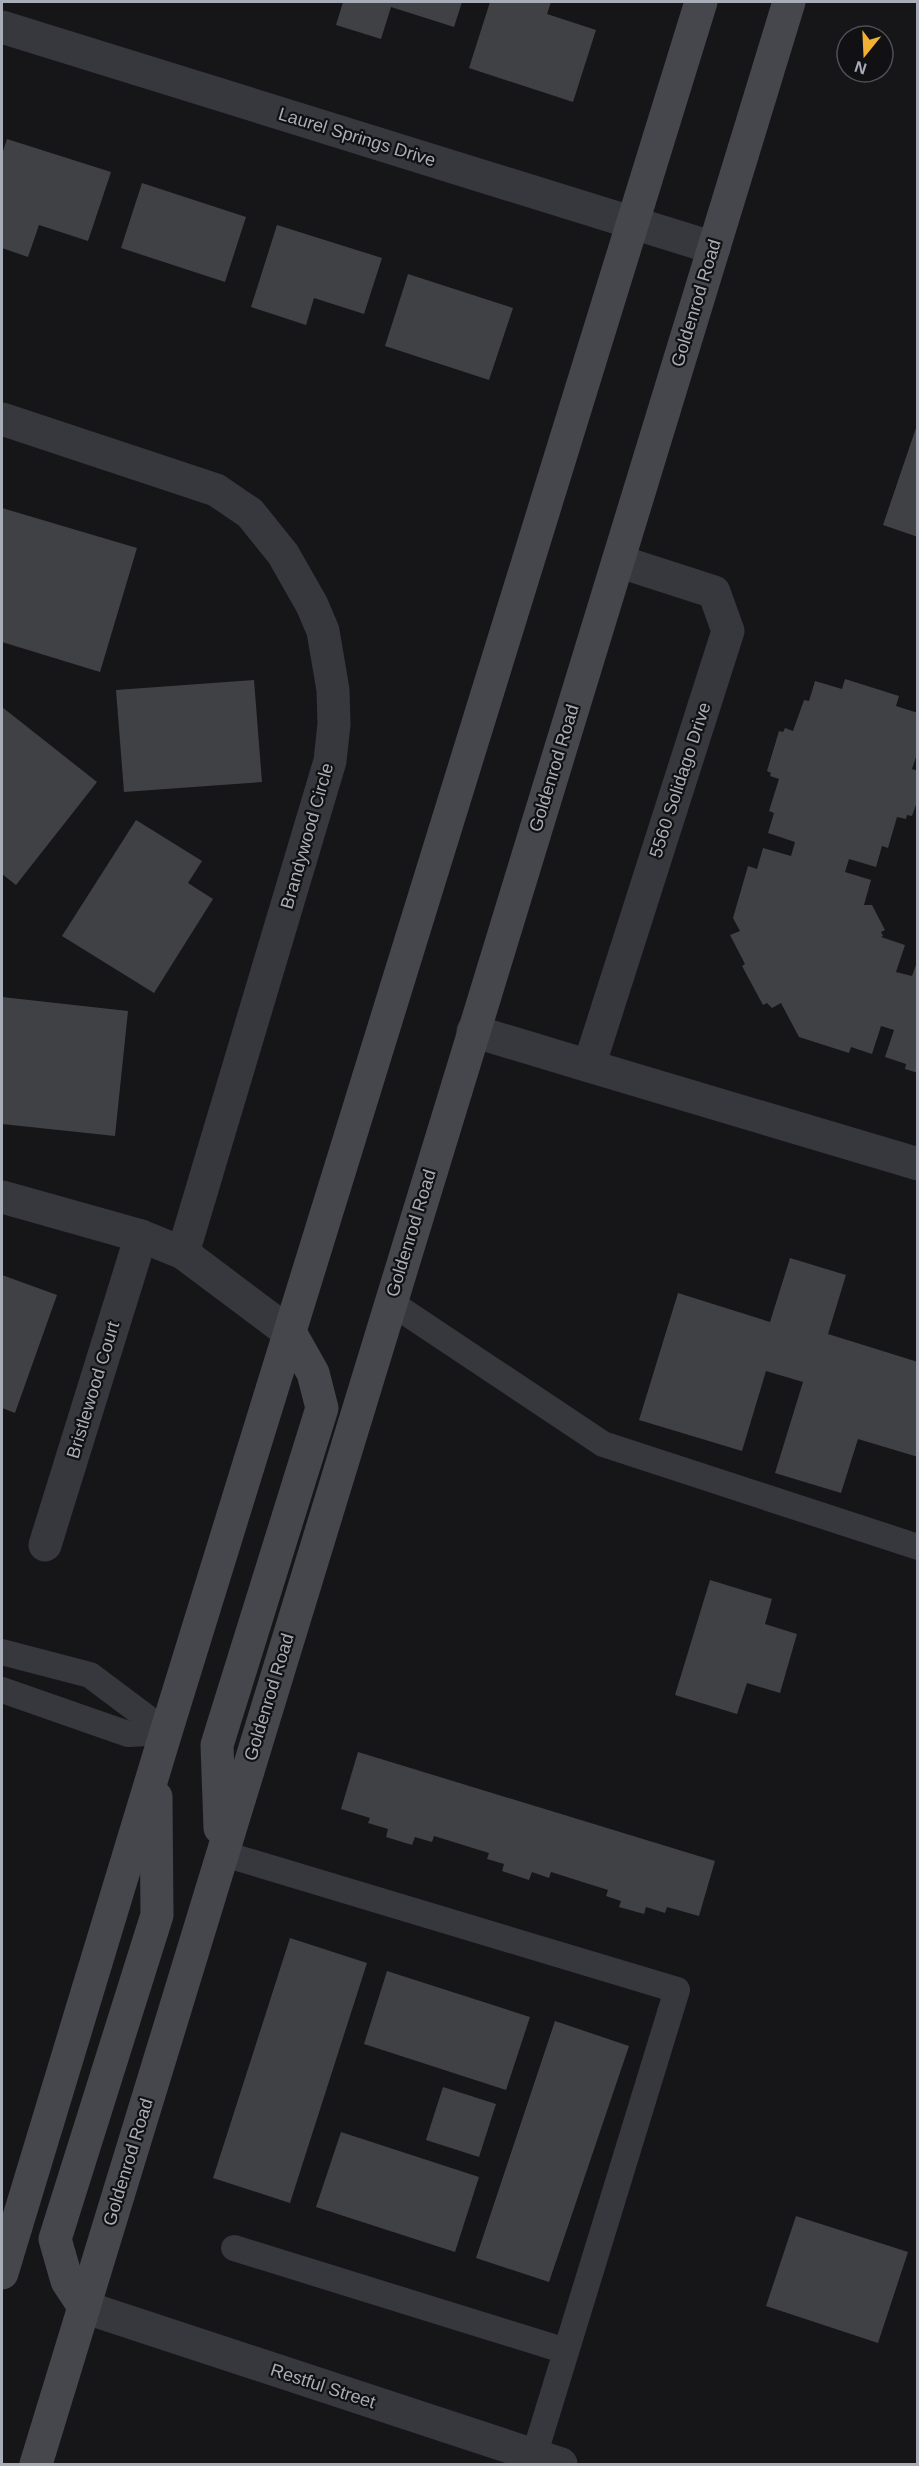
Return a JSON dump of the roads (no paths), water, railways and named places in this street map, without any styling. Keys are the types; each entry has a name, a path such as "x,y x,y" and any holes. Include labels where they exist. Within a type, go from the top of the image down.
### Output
{"main road":[{"path":"2,2273 166,1732 291,1334 701,2"},
{"path":"757,107 780,2"},
{"name":"Goldenrod Road","path":"36,2464 789,2"},
{"path":"221,1853 218,1745 322,1408 313,1373 291,1334"},
{"path":"84,2307 67,2281 55,2239 157,1915 156,1765"}],"street":[{"name":"Laurel Springs Drive","path":"2,27 714,248"},
{"name":"Brandywood Circle","path":"2,419 216,490 250,513 283,554 312,605 322,631 333,690 330,761 183,1253"},
{"name":"5560 Solidago Drive","path":"589,1066 728,631 714,592 618,561"},
{"path":"473,1031 918,1164"},
{"path":"2,1197 141,1236 183,1253 291,1334"},
{"name":"Bristlewood Court","path":"45,1545 141,1236"},
{"name":"Restful Street","path":"84,2307 547,2460"}],"lane":[{"path":"390,1302 603,1444 918,1547"},
{"path":"2,1652 90,1675 166,1732"},
{"path":"2,1690 128,1734 166,1732"},
{"path":"221,1853 677,1990 566,2350 547,2460"},
{"path":"234,2248 566,2350"}]}
